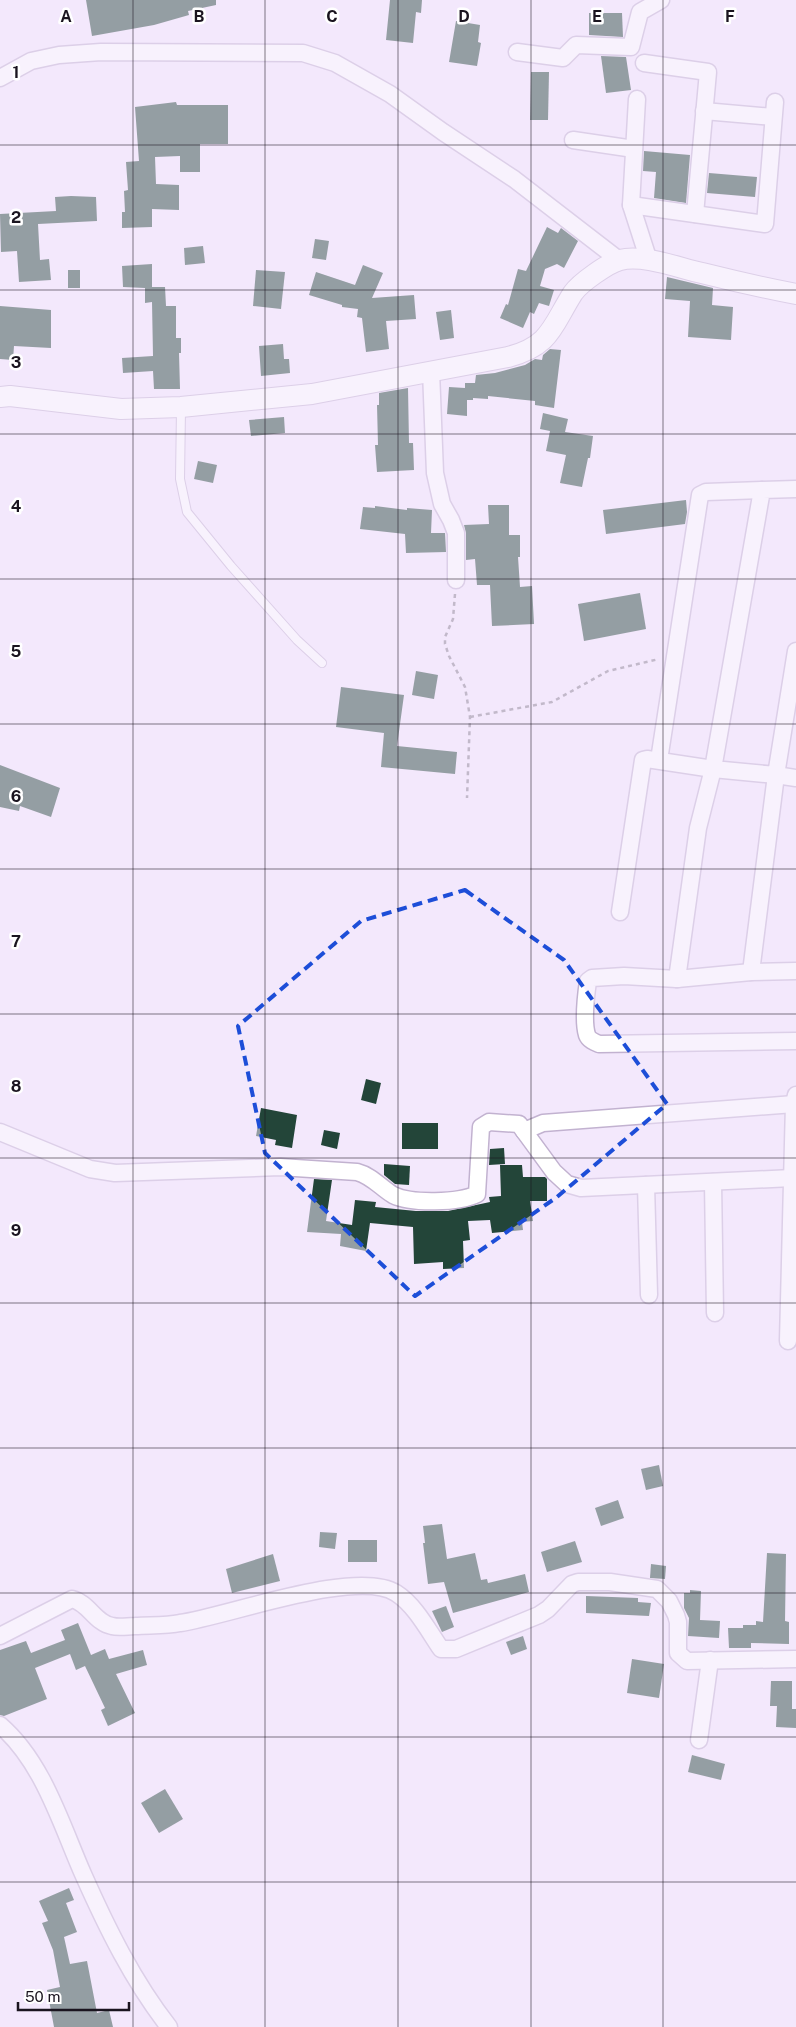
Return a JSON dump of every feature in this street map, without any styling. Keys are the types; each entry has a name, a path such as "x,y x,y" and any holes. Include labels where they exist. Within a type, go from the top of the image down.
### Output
{"street":[{"path":"517,52 564,58 576,45 631,47 640,12 661,0"},
{"path":"0,78 32,62 59,55 100,52 303,54 335,62 390,94 514,179 619,260"},
{"path":"644,63 708,72 695,214"},
{"path":"637,99 631,205 649,261"},
{"path":"631,205 765,224 774,110 704,112"},
{"path":"573,140 634,149"},
{"path":"0,397 10,396 120,409 181,407 312,394 508,357 533,349 548,336 576,289 619,260 649,261 796,294"},
{"path":"431,371 435,473 442,504 456,534 456,580"},
{"path":"659,760 700,495 706,492 796,489"},
{"path":"677,979 698,828 713,769 762,490"},
{"path":"751,972 776,775 796,651"},
{"path":"620,912 642,763 646,759 713,769 796,778"},
{"path":"796,971 751,972 677,979 624,976 592,978 588,982 587,991 587,1036 592,1042 599,1044 796,1041"},
{"path":"524,1131 544,1123 795,1100 788,1341"},
{"path":"0,1132 83,1166 115,1174 280,1167 357,1172 366,1174 395,1196 443,1202 477,1194 481,1127 489,1122 519,1124 554,1172 567,1184 581,1188 713,1182 793,1174"},
{"path":"713,1182 716,1313"},
{"path":"646,1185 649,1295"},
{"path":"0,1636 72,1599 81,1602 103,1624 113,1627 180,1623 324,1588 359,1586 394,1591 404,1599 441,1649 456,1648 539,1615 572,1584 610,1582 656,1589 669,1601 678,1622 678,1653 687,1661 796,1659"},
{"path":"699,1740 710,1660"},
{"path":"0,1725 13,1736 39,1775 113,1940 140,1986 169,2027"}],"lane":[{"path":"181,407 180,479 187,512 230,566 297,640 322,663"}],"path":[{"path":"456,580 455,610 445,644 465,687 470,717 467,798"},
{"path":"470,717 552,702 574,691 590,680 621,668 654,660 674,661"}],"highlighted area":[{"path":"465,890 564,960 667,1104 557,1197 415,1296 265,1153 238,1026 361,921"}],"building":[{"path":"86,0 216,0 216,5 188,11 189,15 154,25 92,36"},
{"path":"390,0 422,0 421,13 416,12 413,43 386,40"},
{"path":"589,13 622,13 623,37 589,35"},
{"path":"456,21 480,25 478,42 481,43 477,66 449,62"},
{"path":"601,56 626,57 631,90 606,93"},
{"path":"531,72 549,72 548,120 530,120"},
{"path":"176,102 177,105 228,105 228,144 200,144 200,172 180,172 180,156 155,157 156,184 179,185 179,210 152,209 152,227 122,228 122,212 125,212 124,191 128,190 126,162 139,161 135,107"},
{"path":"644,151 690,155 686,203 654,198 656,172 643,171"},
{"path":"709,173 757,177 755,197 707,193"},
{"path":"55,197 96,197 97,221 38,224 40,260 49,259 51,280 19,282 17,251 1,252 0,214 56,211"},
{"path":"547,227 558,233 561,228 578,241 564,268 557,264 545,269 540,286 554,290 549,306 539,303 534,314 530,312 523,328 500,318 506,304 508,305 518,269 526,271"},
{"path":"315,239 329,241 326,260 312,258"},
{"path":"203,246 205,263 185,265 184,248"},
{"path":"152,264 152,287 165,287 166,306 176,306 176,338 181,338 181,353 179,353 180,389 154,389 153,371 123,373 122,358 153,356 152,302 145,303 145,288 123,287 122,266"},
{"path":"363,265 383,273 372,298 414,295 416,319 386,321 389,349 366,352 362,318 357,317 358,309 342,307 342,305 309,295 316,272 355,285"},
{"path":"68,270 80,270 80,288 68,288"},
{"path":"256,270 285,272 281,309 253,306"},
{"path":"667,277 713,288 712,305 733,307 731,340 688,337 690,301 665,299"},
{"path":"0,306 51,310 51,348 14,346 13,360 0,359"},
{"path":"451,310 454,338 440,340 436,312"},
{"path":"283,344 284,359 289,359 290,373 261,376 259,346"},
{"path":"550,349 561,350 554,408 535,405 535,401 488,396 488,399 473,398 473,400 467,400 467,416 447,414 449,387 465,388 465,383 475,383 476,375 495,373 525,365 535,359 542,360 543,355"},
{"path":"408,388 409,443 413,443 414,470 377,472 375,445 378,445 377,405 379,405 379,393"},
{"path":"543,413 568,419 565,432 593,436 590,458 588,458 582,487 560,483 566,455 546,451 550,431 540,429"},
{"path":"284,417 285,433 251,436 249,420"},
{"path":"198,461 217,465 213,483 194,479"},
{"path":"686,500 685,524 606,534 603,510"},
{"path":"488,505 509,505 509,535 520,535 520,557 518,557 520,587 532,586 534,624 492,626 490,585 477,585 475,559 466,560 466,533 464,525 489,524"},
{"path":"375,506 407,510 407,508 432,510 431,533 445,533 446,552 406,553 405,534 360,529 363,507 375,508"},
{"path":"640,593 646,629 584,641 578,604"},
{"path":"416,671 438,675 434,699 412,695"},
{"path":"341,687 404,695 397,746 457,752 455,774 381,767 384,733 336,727"},
{"path":"0,765 60,788 51,817 20,806 19,811 0,807"},
{"path":"366,1079 381,1083 376,1104 361,1100"},
{"path":"261,1108 297,1115 292,1148 275,1145 276,1140 256,1136"},
{"path":"402,1123 438,1123 438,1149 402,1149"},
{"path":"324,1130 340,1133 337,1149 321,1145"},
{"path":"504,1148 505,1164 489,1165 490,1149"},
{"path":"384,1164 410,1166 409,1185 395,1184 384,1175"},
{"path":"500,1165 522,1165 523,1177 545,1177 547,1179 547,1201 530,1201 533,1221 522,1222 523,1230 492,1233 490,1220 468,1221 470,1240 463,1241 464,1268 443,1269 443,1262 414,1264 413,1227 370,1223 366,1251 340,1246 341,1234 307,1232 314,1179 332,1180 326,1221 352,1225 355,1200 376,1202 375,1207 416,1211 448,1211 490,1202 489,1197 501,1196"},
{"path":"659,1465 663,1486 646,1490 641,1469"},
{"path":"618,1500 624,1518 601,1526 595,1508"},
{"path":"442,1524 447,1559 475,1553 481,1580 487,1579 488,1583 525,1574 529,1592 453,1613 444,1582 428,1584 423,1526"},
{"path":"320,1532 337,1533 335,1549 319,1547"},
{"path":"348,1540 377,1540 377,1562 348,1562"},
{"path":"575,1541 582,1562 547,1572 541,1552"},
{"path":"767,1553 786,1554 785,1621 789,1622 789,1644 751,1643 751,1648 729,1648 728,1628 743,1628 743,1625 756,1625 756,1621 763,1622"},
{"path":"273,1554 280,1581 232,1593 226,1569"},
{"path":"651,1564 666,1566 665,1579 650,1578"},
{"path":"690,1590 701,1591 700,1620 720,1621 719,1638 688,1636 689,1618 684,1608 684,1593 690,1593"},
{"path":"586,1596 638,1598 638,1602 651,1603 649,1616 586,1613"},
{"path":"446,1606 454,1627 442,1632 432,1611"},
{"path":"78,1623 91,1655 105,1649 109,1659 143,1650 147,1665 116,1674 135,1713 108,1726 101,1710 105,1708 85,1666 76,1670 70,1654 35,1668 47,1699 4,1716 0,1715 0,1650 26,1641 31,1653 65,1640 61,1630"},
{"path":"523,1636 527,1649 511,1655 506,1642"},
{"path":"632,1659 664,1664 659,1698 627,1693"},
{"path":"771,1681 792,1681 792,1709 796,1709 796,1728 776,1727 777,1706 770,1706"},
{"path":"692,1755 725,1764 721,1780 688,1772"},
{"path":"165,1789 183,1819 159,1833 141,1803"},
{"path":"69,1888 74,1900 66,1903 77,1932 64,1937 70,1964 87,1961 97,2013 109,2010 113,2027 54,2027 47,1990 60,1987 53,1950 42,1923 48,1921 39,1901"}]}
